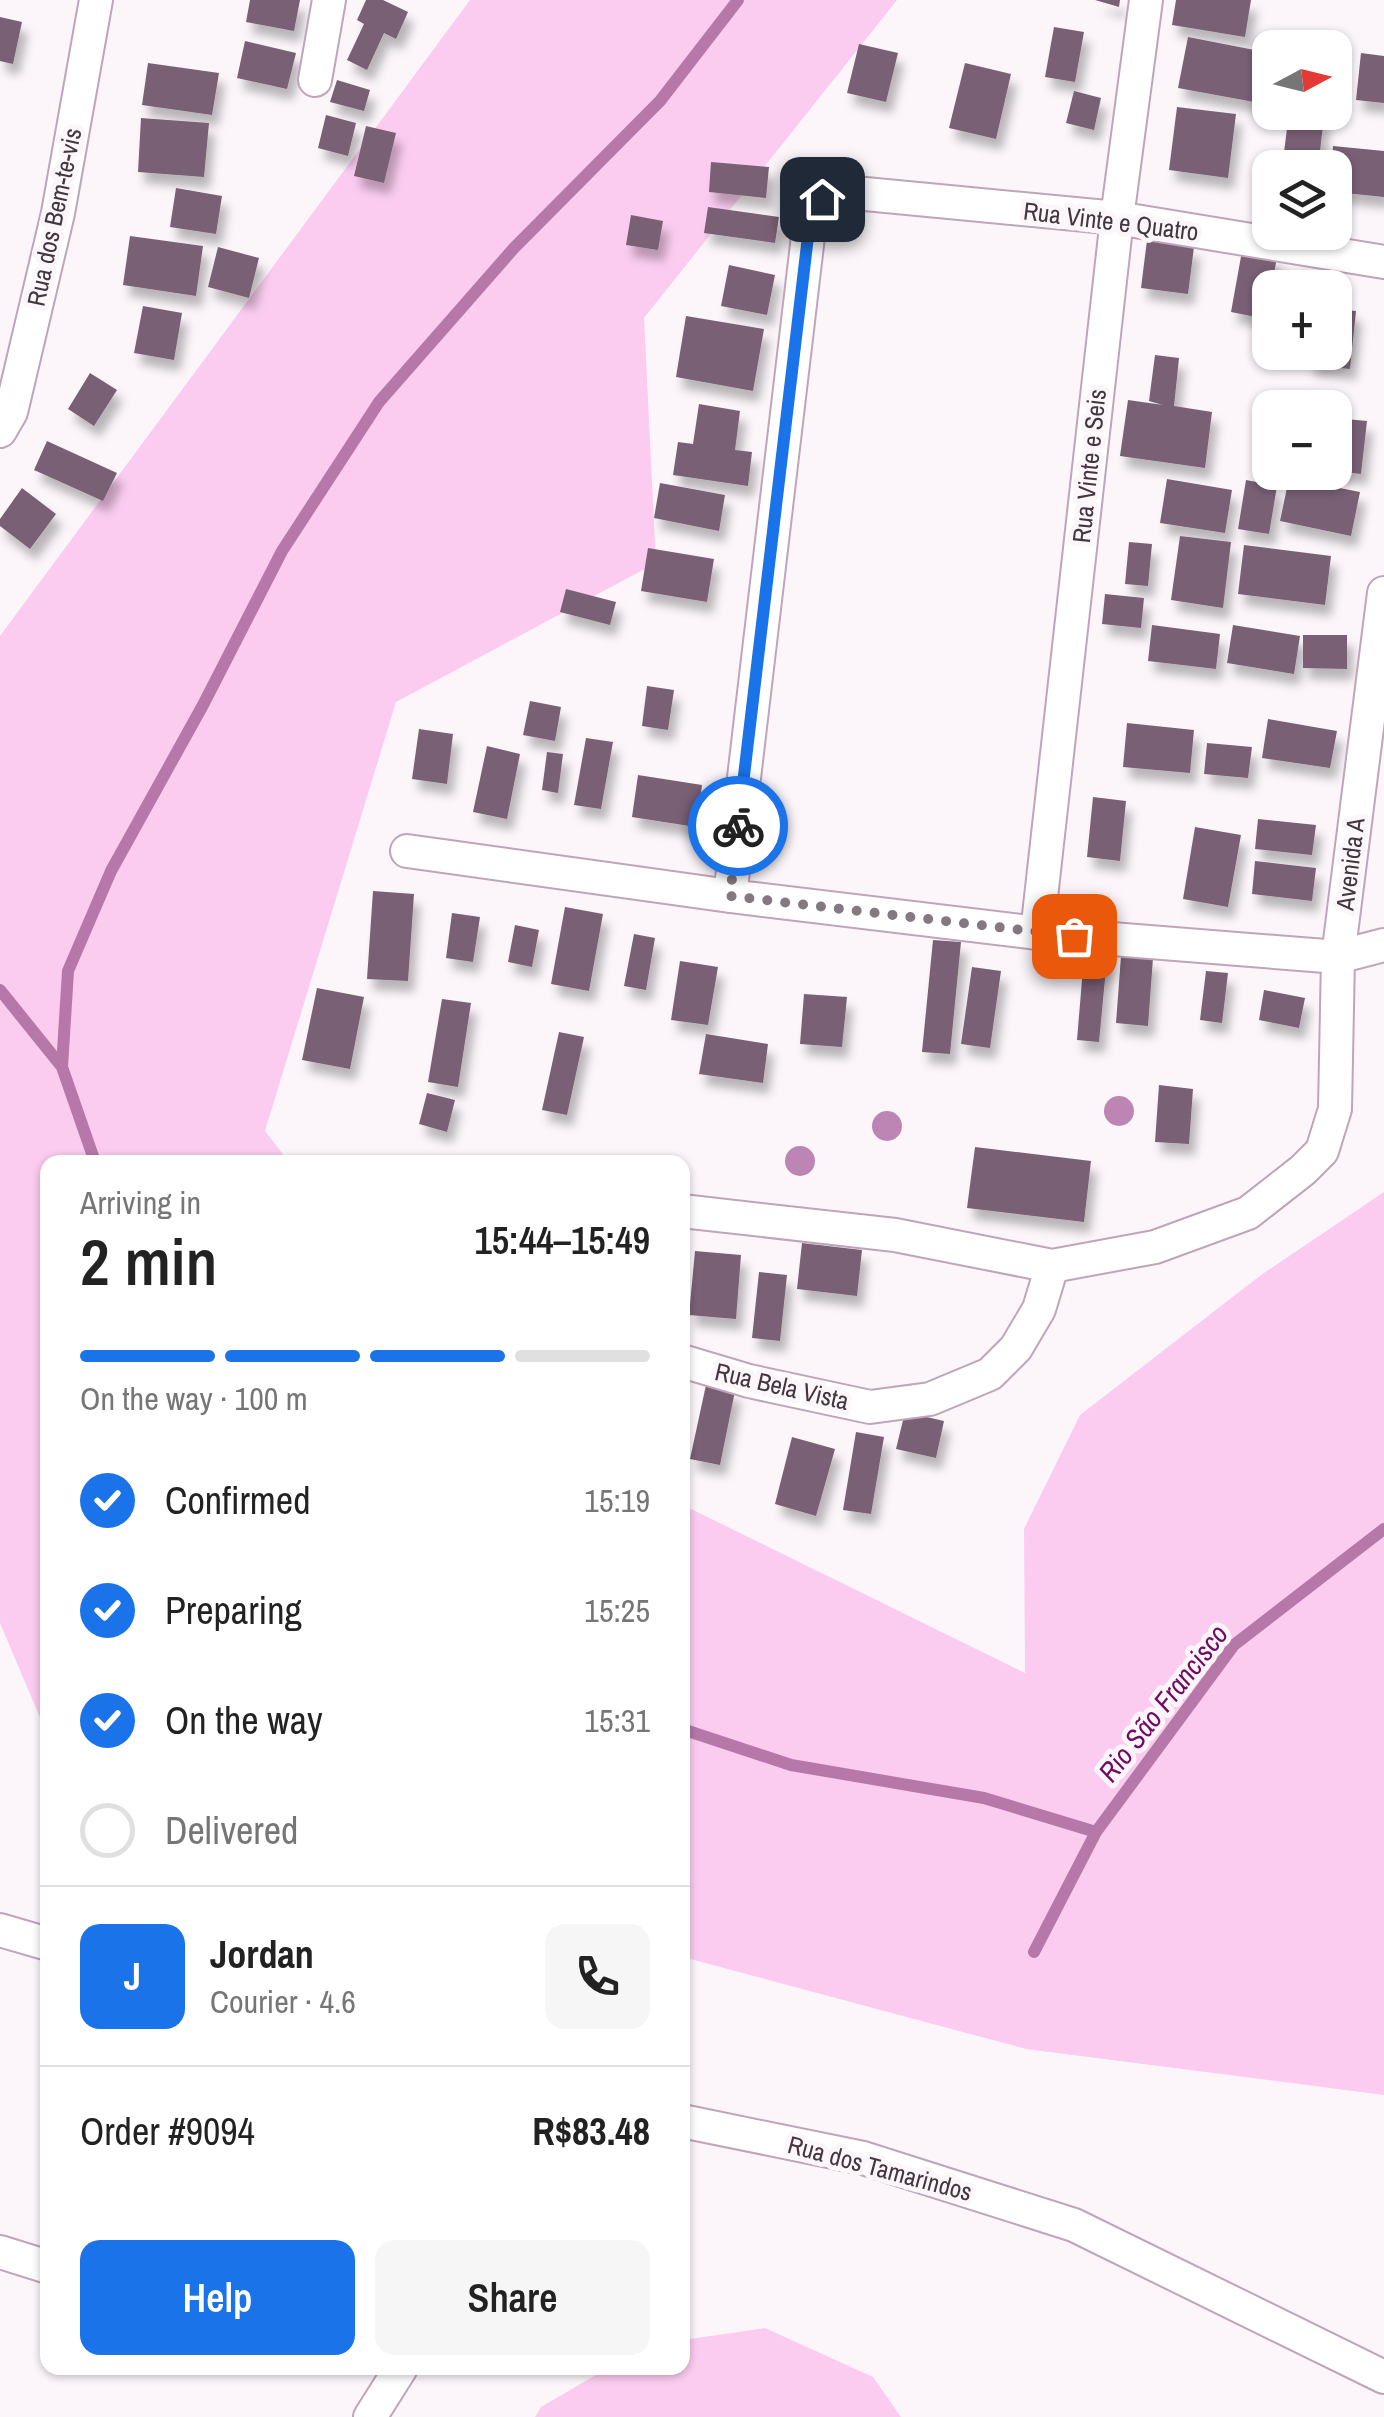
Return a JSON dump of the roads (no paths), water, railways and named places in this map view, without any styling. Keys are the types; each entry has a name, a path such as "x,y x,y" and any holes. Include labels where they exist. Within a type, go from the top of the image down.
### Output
{"street":[{"name":"Rua dos Bem-te-vis","path":"0,431 11,412 58,212 96,0"},
{"path":"315,80 330,0"},
{"name":"Rua Vinte e Seis","path":"1037,933 1117,218 1146,0"},
{"name":"Rua Vinte e Quatro","path":"730,896 809,228 811,213 822,199 856,192 1117,218 1384,262"},
{"name":"Avenida A","path":"1338,956 1384,594"},
{"path":"406,851 1037,933 1338,956 1384,945"},
{"path":"690,1212 895,1235 1052,1266 1155,1246 1248,1214 1322,1151 1335,1109 1338,956"},
{"name":"Rua Bela Vista","path":"690,1363 749,1381 870,1407 930,1400 990,1374 1016,1348 1040,1309 1052,1266"},
{"path":"0,1930 40,1942"},
{"name":"Rua dos Tamarindos","path":"690,2123 863,2158 1074,2225 1384,2377"},
{"path":"0,2252 40,2264"},
{"path":"370,2417 389,2375"}],"waterway":[{"path":"93,1155 62,1067 68,971 111,871 282,551 379,402 514,248 660,101 738,0"},
{"path":"0,990 62,1067"},
{"name":"Rio São Francisco","path":"1034,1952 1096,1832 1234,1645 1384,1529"},
{"path":"690,1732 791,1765 984,1798 1096,1832"}]}
